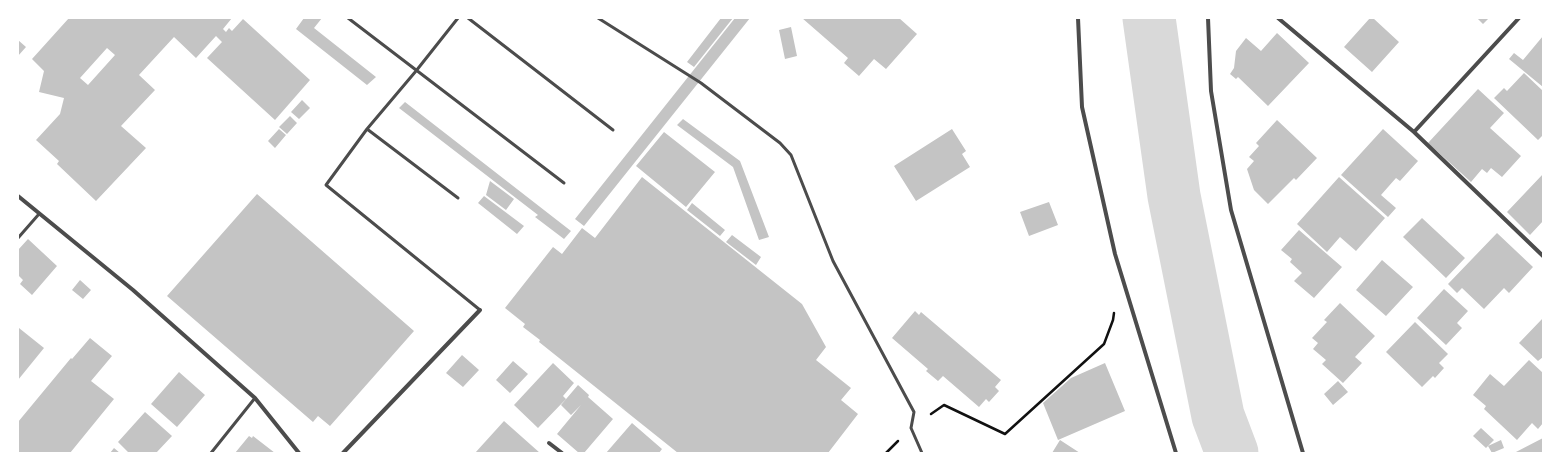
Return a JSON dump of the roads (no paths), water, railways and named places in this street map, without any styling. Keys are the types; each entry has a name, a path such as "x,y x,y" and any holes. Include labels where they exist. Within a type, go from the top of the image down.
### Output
{"street":[{"path":"1078,18 1082,107 1115,254 1176,453"},
{"path":"1208,18 1211,91 1232,210 1303,453"},
{"path":"1278,18 1414,132 1543,256"},
{"path":"1414,132 1519,18"},
{"path":"18,196 133,290 255,398 299,453"},
{"path":"343,453 480,310"},
{"path":"549,443 562,453"}],"lane":[{"path":"348,18 564,183"},
{"path":"458,18 367,129 326,185 480,310"},
{"path":"468,18 613,130"},
{"path":"598,18 701,83 780,143 790,154 833,261 914,412 911,428 922,453"},
{"path":"367,129 458,198"},
{"path":"18,238 39,214"},
{"path":"211,453 255,398"}],"waterway":[{"path":"1149,18 1174,196 1218,416 1232,453"}]}
